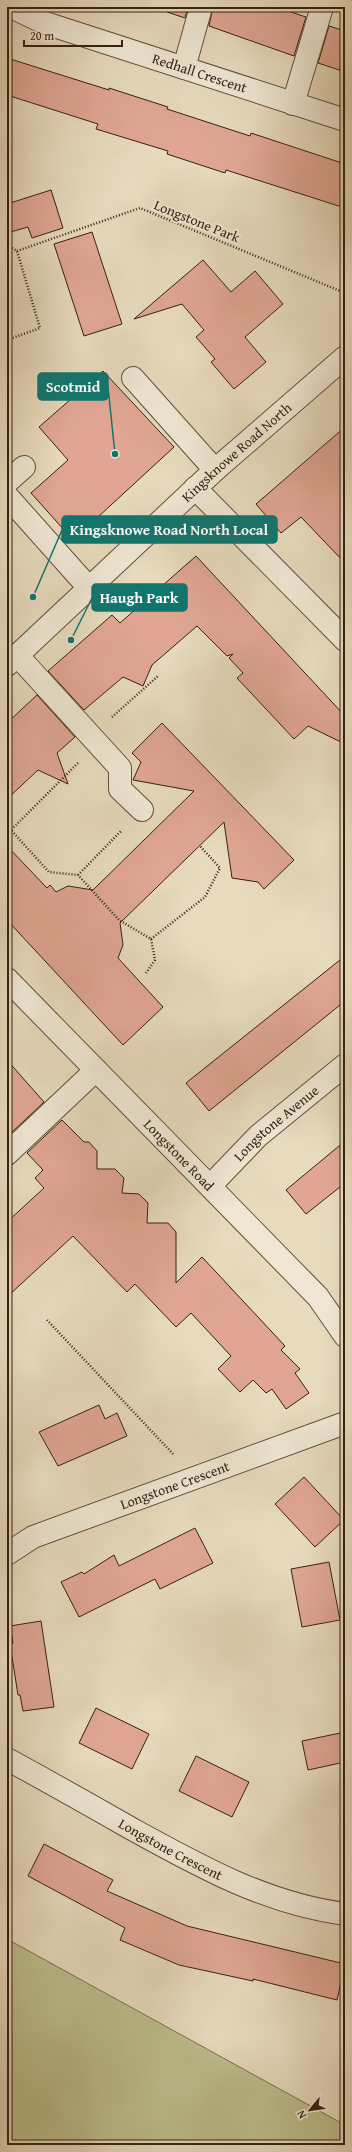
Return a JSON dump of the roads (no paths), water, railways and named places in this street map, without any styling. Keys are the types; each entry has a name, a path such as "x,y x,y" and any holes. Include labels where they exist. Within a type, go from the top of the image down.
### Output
{"street":[{"name":"Redhall Crescent","path":"11,7 48,15 184,68 345,120"},
{"path":"184,68 201,7"},
{"path":"294,104 322,7"},
{"name":"Kingsknowe Road North","path":"12,660 195,488 345,357"},
{"path":"133,378 215,470"},
{"path":"7,482 24,467"},
{"path":"195,488 345,640"},
{"path":"7,496 89,588"},
{"path":"12,660 120,768 120,789 142,810"},
{"name":"Longstone Road","path":"12,992 96,1070 210,1185 318,1297 345,1336"},
{"name":"Longstone Avenue","path":"210,1185 258,1136 345,1065"},
{"path":"7,1154 96,1070"},
{"name":"Longstone Crescent","path":"7,1554 33,1537 345,1423"},
{"name":"Longstone Crescent","path":"7,1759 198,1866 240,1885 280,1900 323,1911 345,1914"}],"place":[{"name":"Scotmid","path":"115,454"},
{"name":"Kingsknowe Road North Local","path":"33,597"},
{"name":"Haugh Park","path":"71,640"}]}
